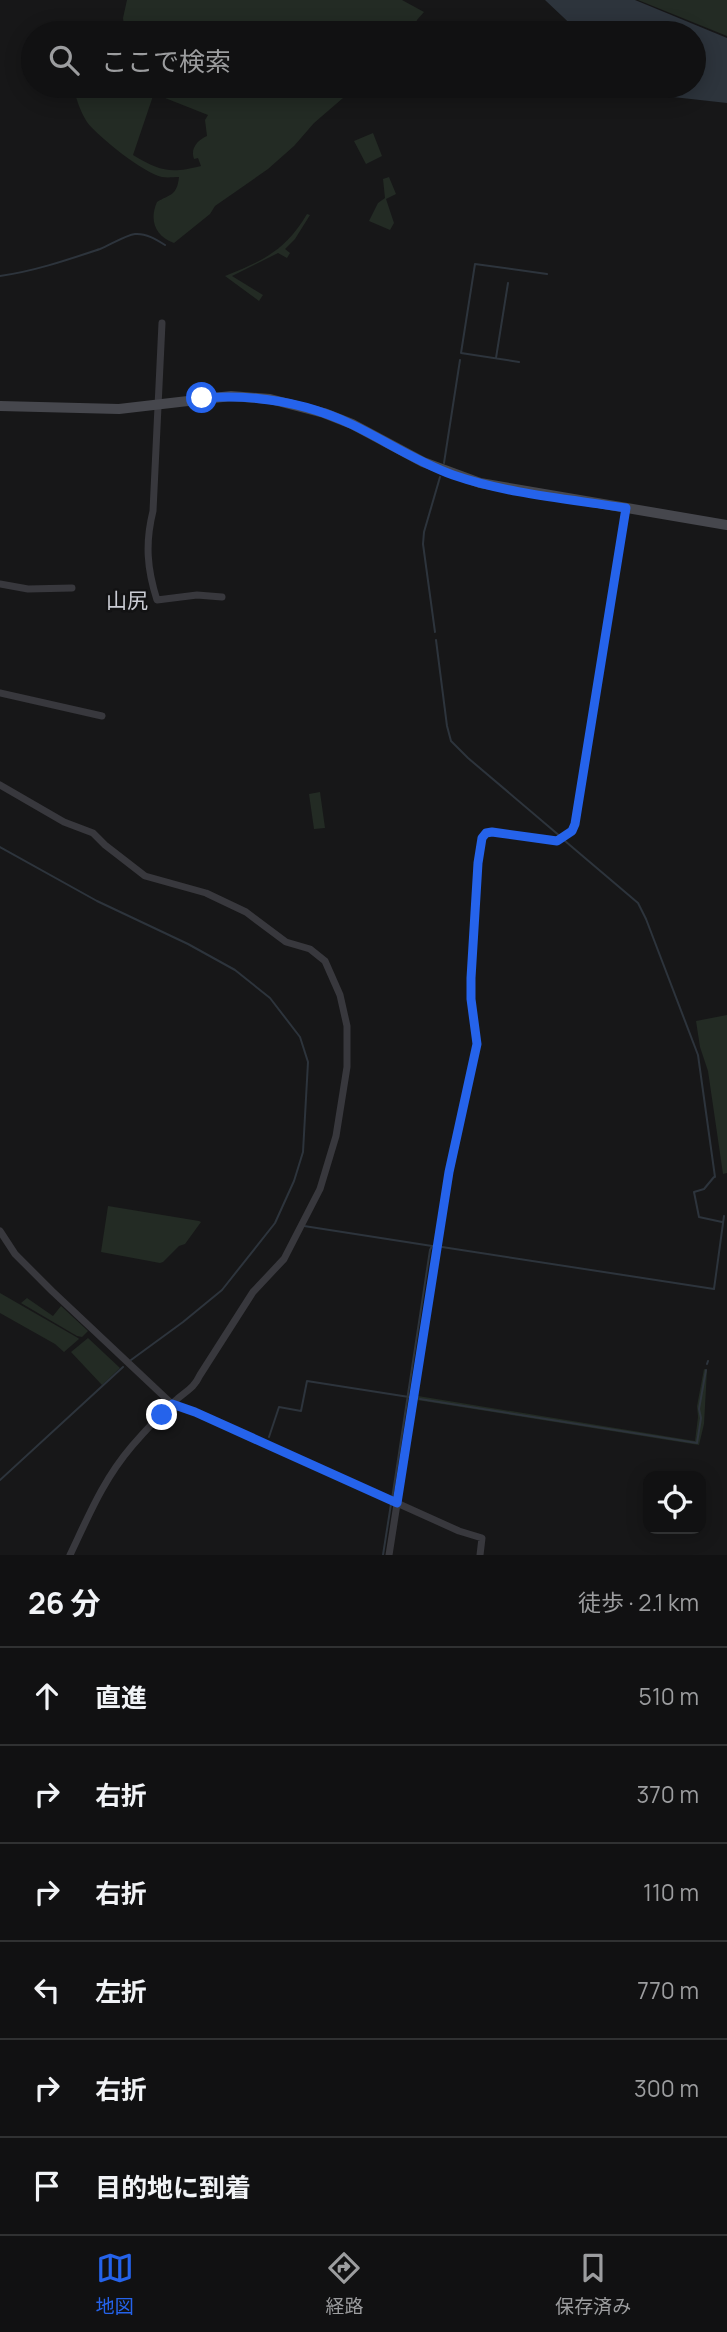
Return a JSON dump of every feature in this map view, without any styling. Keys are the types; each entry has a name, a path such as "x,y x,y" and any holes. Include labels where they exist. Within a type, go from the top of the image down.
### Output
{"street":[{"path":"162,323 153,511 148,530 150,579 157,600 197,595 222,597"},
{"path":"0,406 118,409 159,406 202,398 253,396 324,413 352,424 423,463 465,479 727,525"},
{"path":"389,1555 393,1501 449,1172 477,1044 471,988 482,838 486,833 492,832 557,841 572,831 626,508"},
{"path":"0,584 28,589 72,588"},
{"path":"0,693 102,716"},
{"path":"0,785 64,822 93,833 104,845 145,876 206,893 246,912 286,942 315,952 325,961 342,1003 347,1026 347,1067 336,1136 320,1189 284,1259 253,1292 194,1387 172,1404 135,1442 108,1478 96,1496 70,1555"},
{"path":"0,1231 15,1254 172,1404 459,1531 482,1538 480,1555"}],"shaded area":[{"path":"127,0 402,0 424,12 417,21 123,21"},
{"path":"545,0 635,0 686,21 567,21"},
{"path":"638,0 727,0 727,36 706,28 706,21 690,21"},
{"path":"706,29 727,38 727,103 682,98 706,98"},
{"path":"76,98 152,98 133,155 158,168 181,170 201,166 198,158 194,159 193,151 198,142 207,136 205,120 208,115 165,98 343,98 268,169 215,206 210,214 174,243 158,232 154,215 157,202 175,191 179,177 154,174 133,162 92,128"},
{"path":"373,133 382,156 366,164 354,141"},
{"path":"389,177 396,194 386,199 394,223 390,230 369,221 378,203 385,198 383,179"},
{"path":"307,214 310,215 295,239 285,249 290,253 287,258 278,253 232,276 263,295 259,301 225,276 251,265 282,246"},
{"path":"320,792 325,828 314,829 309,794"},
{"path":"727,1015 727,1173 723,1174 708,1071 700,1047 696,1021"},
{"path":"108,1206 201,1222 185,1244 160,1263 101,1252"},
{"path":"0,1293 79,1339 64,1352 55,1344 0,1313"},
{"path":"27,1298 53,1316 61,1306 88,1331 82,1337 77,1336 21,1303"},
{"path":"88,1338 120,1368 102,1385 71,1352"},
{"path":"704,1369 707,1370 704,1424 699,1445 417,1400 418,1396 695,1441 697,1406"}],"waterway":[{"path":"0,276 63,261 135,234 147,236 165,245"},
{"path":"519,362 461,353 475,264 547,274"},
{"path":"496,358 508,283"},
{"path":"444,463 460,360"},
{"path":"435,632 423,544 440,477"},
{"path":"436,640 451,741 561,837"},
{"path":"565,841 638,903 646,919 698,1055 715,1177"},
{"path":"0,847 97,901 188,944 235,970 270,998 300,1037 308,1062 303,1152 294,1181 275,1223 222,1290 131,1360"},
{"path":"714,1177 704,1189 694,1192 699,1217 722,1222"},
{"path":"442,1247 714,1289 724,1216"},
{"path":"304,1226 432,1246"},
{"path":"392,1499 430,1250 432,1246 436,1246"},
{"path":"0,1480 123,1367"},
{"path":"420,1399 697,1443 701,1418 699,1409 706,1370"},
{"path":"269,1437 279,1407 301,1411 307,1381 409,1397"},
{"path":"383,1555 391,1504"}],"district":[{"name":"山尻","path":"127,601"}],"route":[{"path":"162,1415 172,1404 195,1412 397,1503 449,1172 477,1044 471,988 482,838 486,833 492,832 557,841 572,831 626,508 465,479 423,463 352,424 298,405 253,396 202,398"}]}
